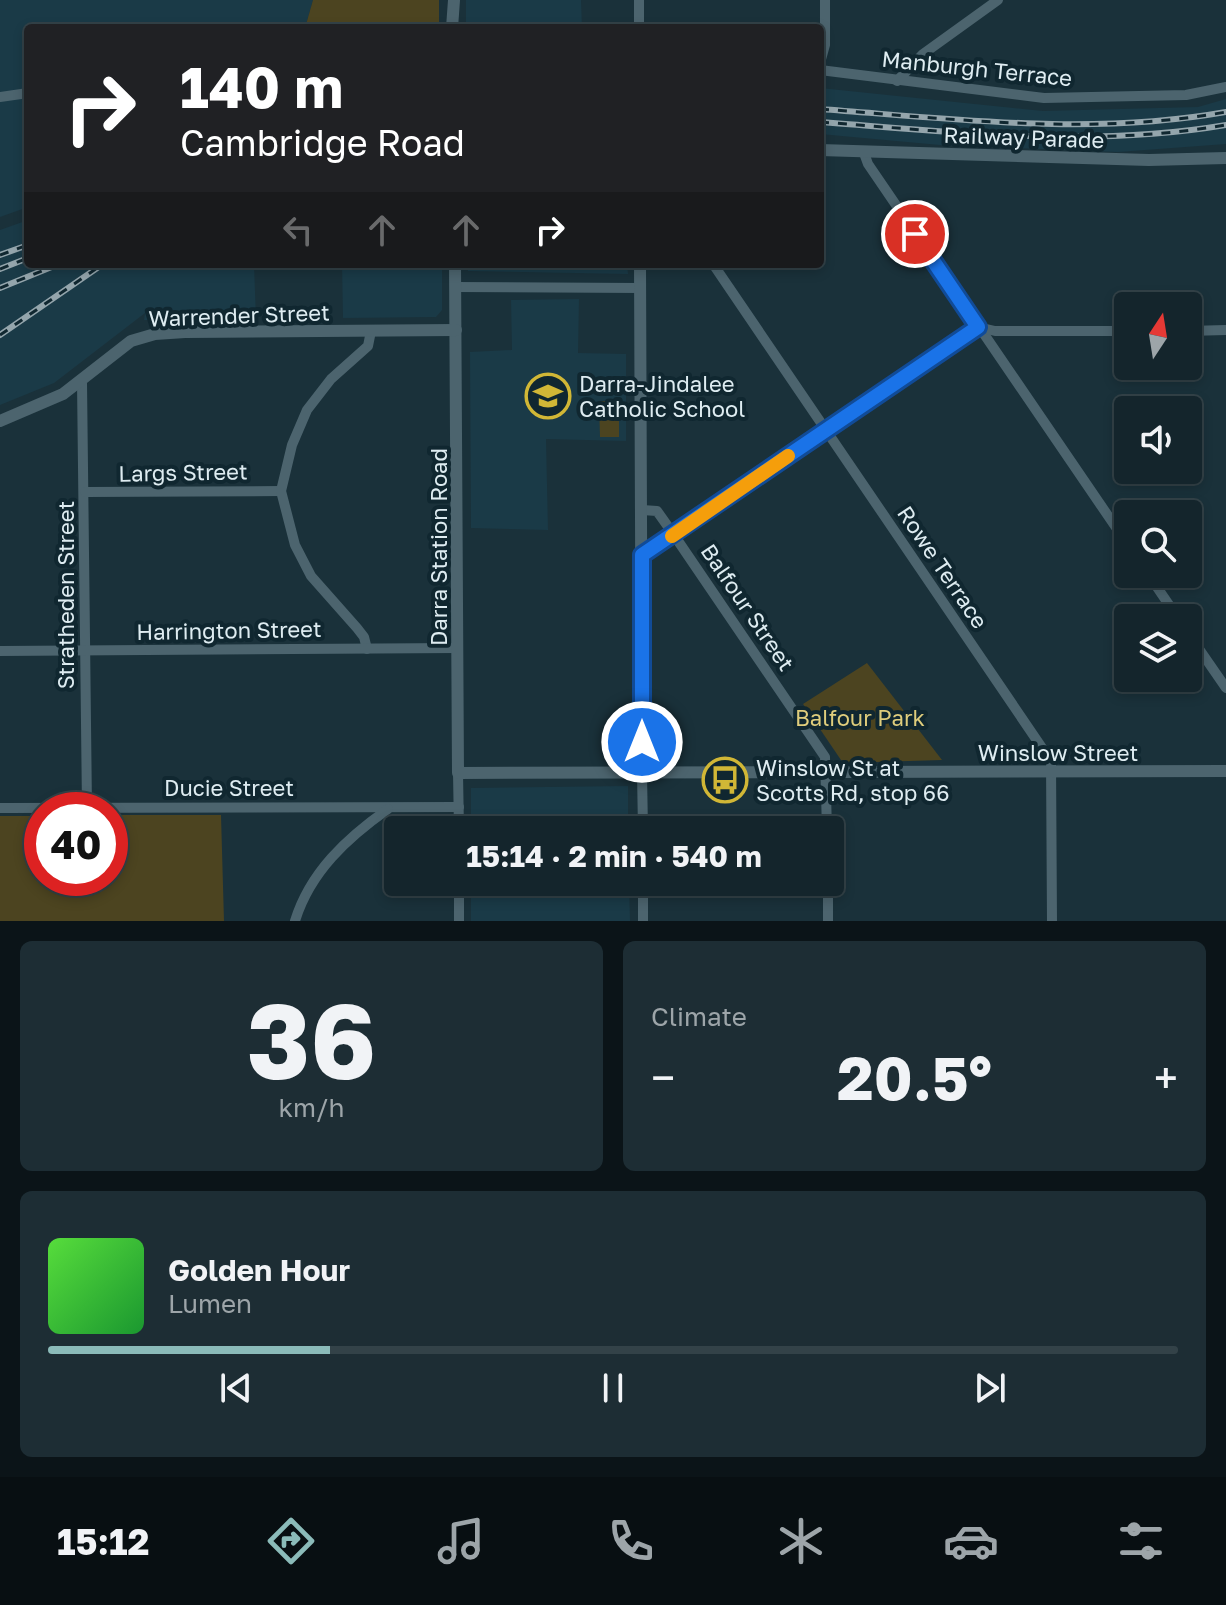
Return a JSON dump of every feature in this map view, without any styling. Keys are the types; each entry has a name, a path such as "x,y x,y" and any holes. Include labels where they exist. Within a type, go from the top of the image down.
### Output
{"street":[{"path":"453,24 454,0"},
{"path":"639,0 639,24"},
{"path":"824,49 825,0"},
{"path":"897,81 923,54 998,0"},
{"name":"Manburgh Terrace","path":"824,71 1044,98 1174,96 1226,87"},
{"path":"0,97 24,94"},
{"name":"Railway Parade","path":"824,150 1149,160 1226,158"},
{"path":"864,153 868,164 1114,525"},
{"name":"Darra Station Road","path":"455,268 459,816"},
{"path":"640,268 643,816"},
{"name":"Rowe Terrace","path":"716,268 1051,761 1052,921"},
{"path":"455,287 640,288"},
{"path":"642,555 978,327 995,331 1114,331"},
{"name":"Warrender Street","path":"0,421 63,394 131,341 155,334 456,330"},
{"path":"1202,331 1226,330"},
{"path":"367,649 364,637 311,576 295,545 281,491 292,445 307,410 331,379 368,346 371,331"},
{"name":"Stratheden Street","path":"82,382 87,792"},
{"name":"Largs Street","path":"85,492 281,491"},
{"name":"Balfour Street","path":"642,510 657,511 820,748 825,757 827,774 827,816"},
{"name":"Harrington Street","path":"0,651 458,648"},
{"path":"1202,653 1226,688"},
{"name":"Winslow Street","path":"458,773 1226,771"},
{"path":"348,807 355,819 356,832"},
{"name":"Ducie Street","path":"128,808 459,807"},
{"name":"Ducie Street","path":"0,808 24,808"},
{"path":"295,921 304,897 320,870 356,832 388,809"},
{"path":"459,896 459,921"},
{"path":"643,896 643,921"},
{"path":"828,896 828,921"}],"shaded area":[{"path":"0,0 313,0 306,24 24,24 24,208 0,217"},
{"path":"466,0 581,0 582,24 466,24"},
{"path":"824,88 1043,111 1198,107 1226,99 1226,144 1118,152 940,145 824,134"},
{"path":"24,221 24,268 254,268 256,319 144,320 145,313 54,383 0,405 0,230"},
{"path":"342,268 442,268 442,310 436,317 343,318"},
{"path":"468,268 627,268 628,274 468,271"},
{"name":"Darra-Jindalee Catholic School","path":"579,299 578,353 626,354 626,441 546,439 548,530 471,528 470,352 512,350 511,300"},
{"path":"628,786 628,816 471,816 471,788"},
{"path":"471,896 629,896 630,921 471,921"}],"green space":[{"path":"313,0 439,0 439,24 306,24"},
{"path":"599,401 619,401 619,437 600,437"},
{"name":"Balfour Park","path":"867,663 942,760 843,763 803,704"},
{"path":"128,815 221,815 224,921 0,921 0,816 24,816 24,896 128,896"}],"railway":[{"path":"824,109 972,121 1074,124 1125,123 1226,112"},
{"path":"824,122 1074,137 1125,136 1226,125"},
{"path":"0,255 24,246"},
{"path":"0,269 24,260"},
{"path":"0,288 49,268"},
{"path":"0,335 97,268"}],"slow traffic":[{"path":"672,536 788,456"}],"place":[{"name":"Darra-Jindalee Catholic School","path":"548,396"},
{"name":"Winslow St at Scotts Rd, stop 66","path":"725,780"}],"route":[{"path":"642,742 642,555 978,327 915,234"}]}
